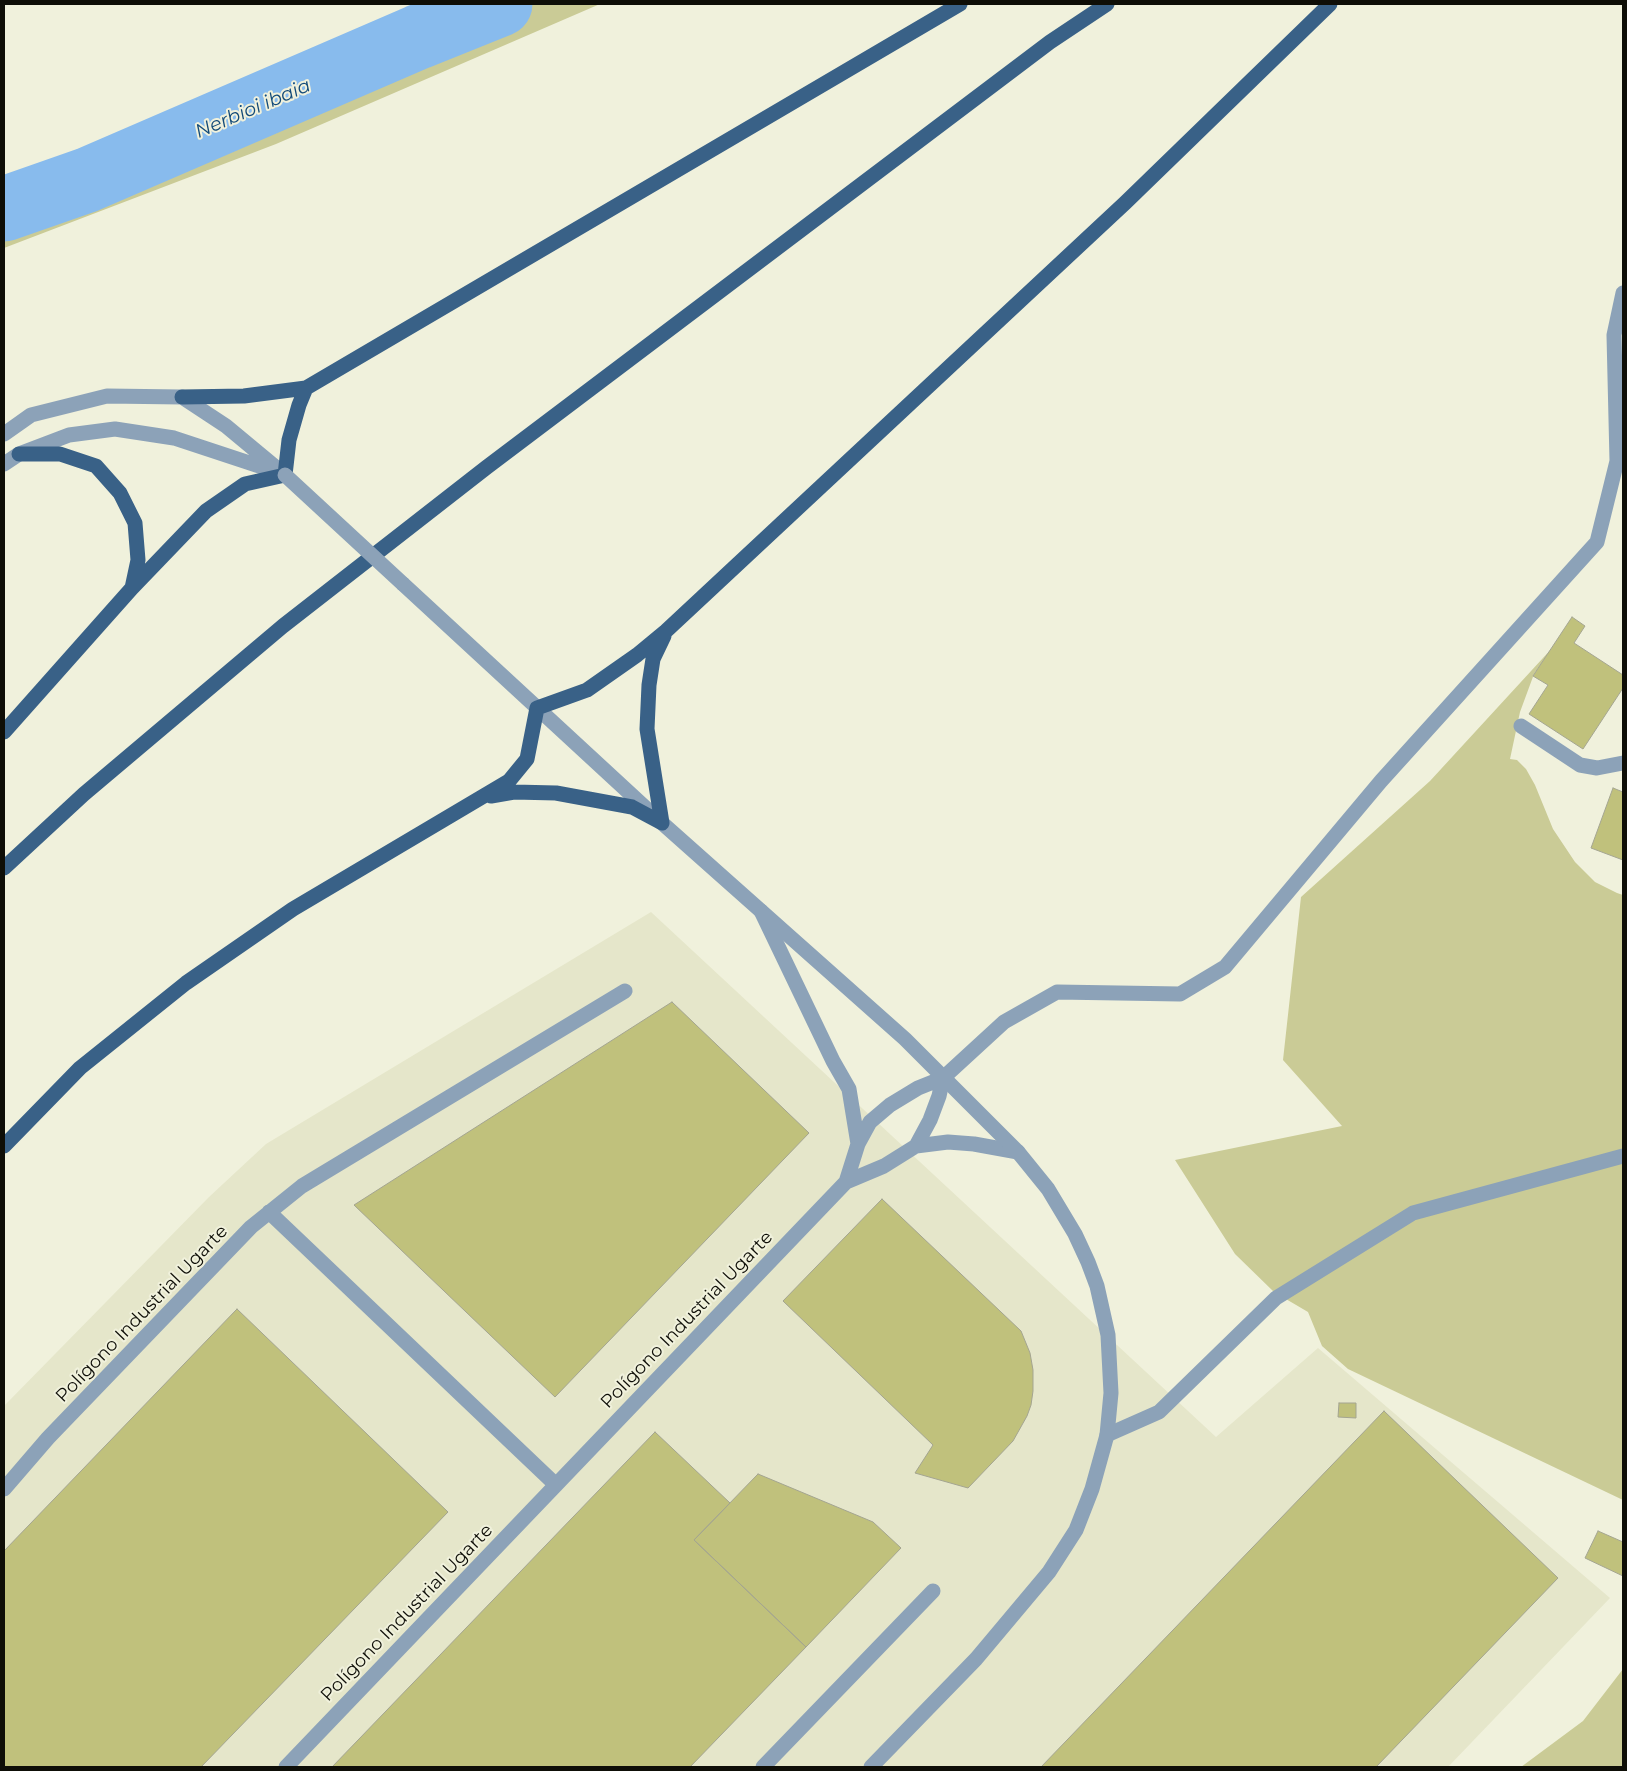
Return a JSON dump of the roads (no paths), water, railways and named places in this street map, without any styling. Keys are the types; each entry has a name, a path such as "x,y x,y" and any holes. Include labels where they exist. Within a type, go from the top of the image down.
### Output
{"main road":[{"path":"182,398 244,396 306,388 960,4"},
{"path":"4,868 84,794 283,626 495,461 1043,48 1107,4"},
{"path":"4,1146 80,1068 186,983 293,910 509,781 527,759 537,708 587,690 637,655 666,631 1118,210 1330,4"},
{"path":"4,732 132,588 206,511 245,484 285,475 289,440 306,388"},
{"path":"19,454 60,454 96,466 120,493 134,523 138,560 132,588"},
{"path":"662,823 646,729 653,659 666,631"},
{"path":"482,797 514,792 556,793 632,807 662,823"}],"street":[{"path":"943,1078 1004,1022 1057,992 1180,994 1225,967 1381,782 1597,542 1617,461 1614,335 1623,293"},
{"path":"4,434 31,415 107,396 182,398 226,426 285,475 662,823 904,1039 1018,1152 1048,1189 1075,1234 1098,1286 1108,1335 1111,1393 1107,1435 1092,1489 1076,1530 1049,1572 976,1659 872,1767"},
{"path":"4,464 19,454 70,435 115,429 174,438 285,475"},
{"path":"1521,726 1580,765 1597,768 1623,763"},
{"name":"Polígono Industrial Ugarte","path":"761,910 833,1061 849,1088 858,1144"},
{"name":"Polígono Industrial Ugarte","path":"4,1489 48,1438 250,1227 302,1186 625,991"},
{"name":"Polígono Industrial Ugarte","path":"846,1182 858,1144 870,1122 890,1105 918,1088 943,1078"},
{"name":"Polígono Industrial Ugarte","path":"916,1146 930,1120 939,1096 943,1078"},
{"name":"Polígono Industrial Ugarte","path":"286,1767 846,1182 884,1166 916,1146 948,1142 974,1144 1018,1152"},
{"path":"1107,1435 1159,1412 1276,1298 1414,1213 1623,1156"},
{"path":"270,1212 556,1485"},
{"path":"763,1767 933,1592"}],"waterway":[{"name":"Nerbioi ibaia","path":"4,209 87,180 418,37 500,4"}]}
